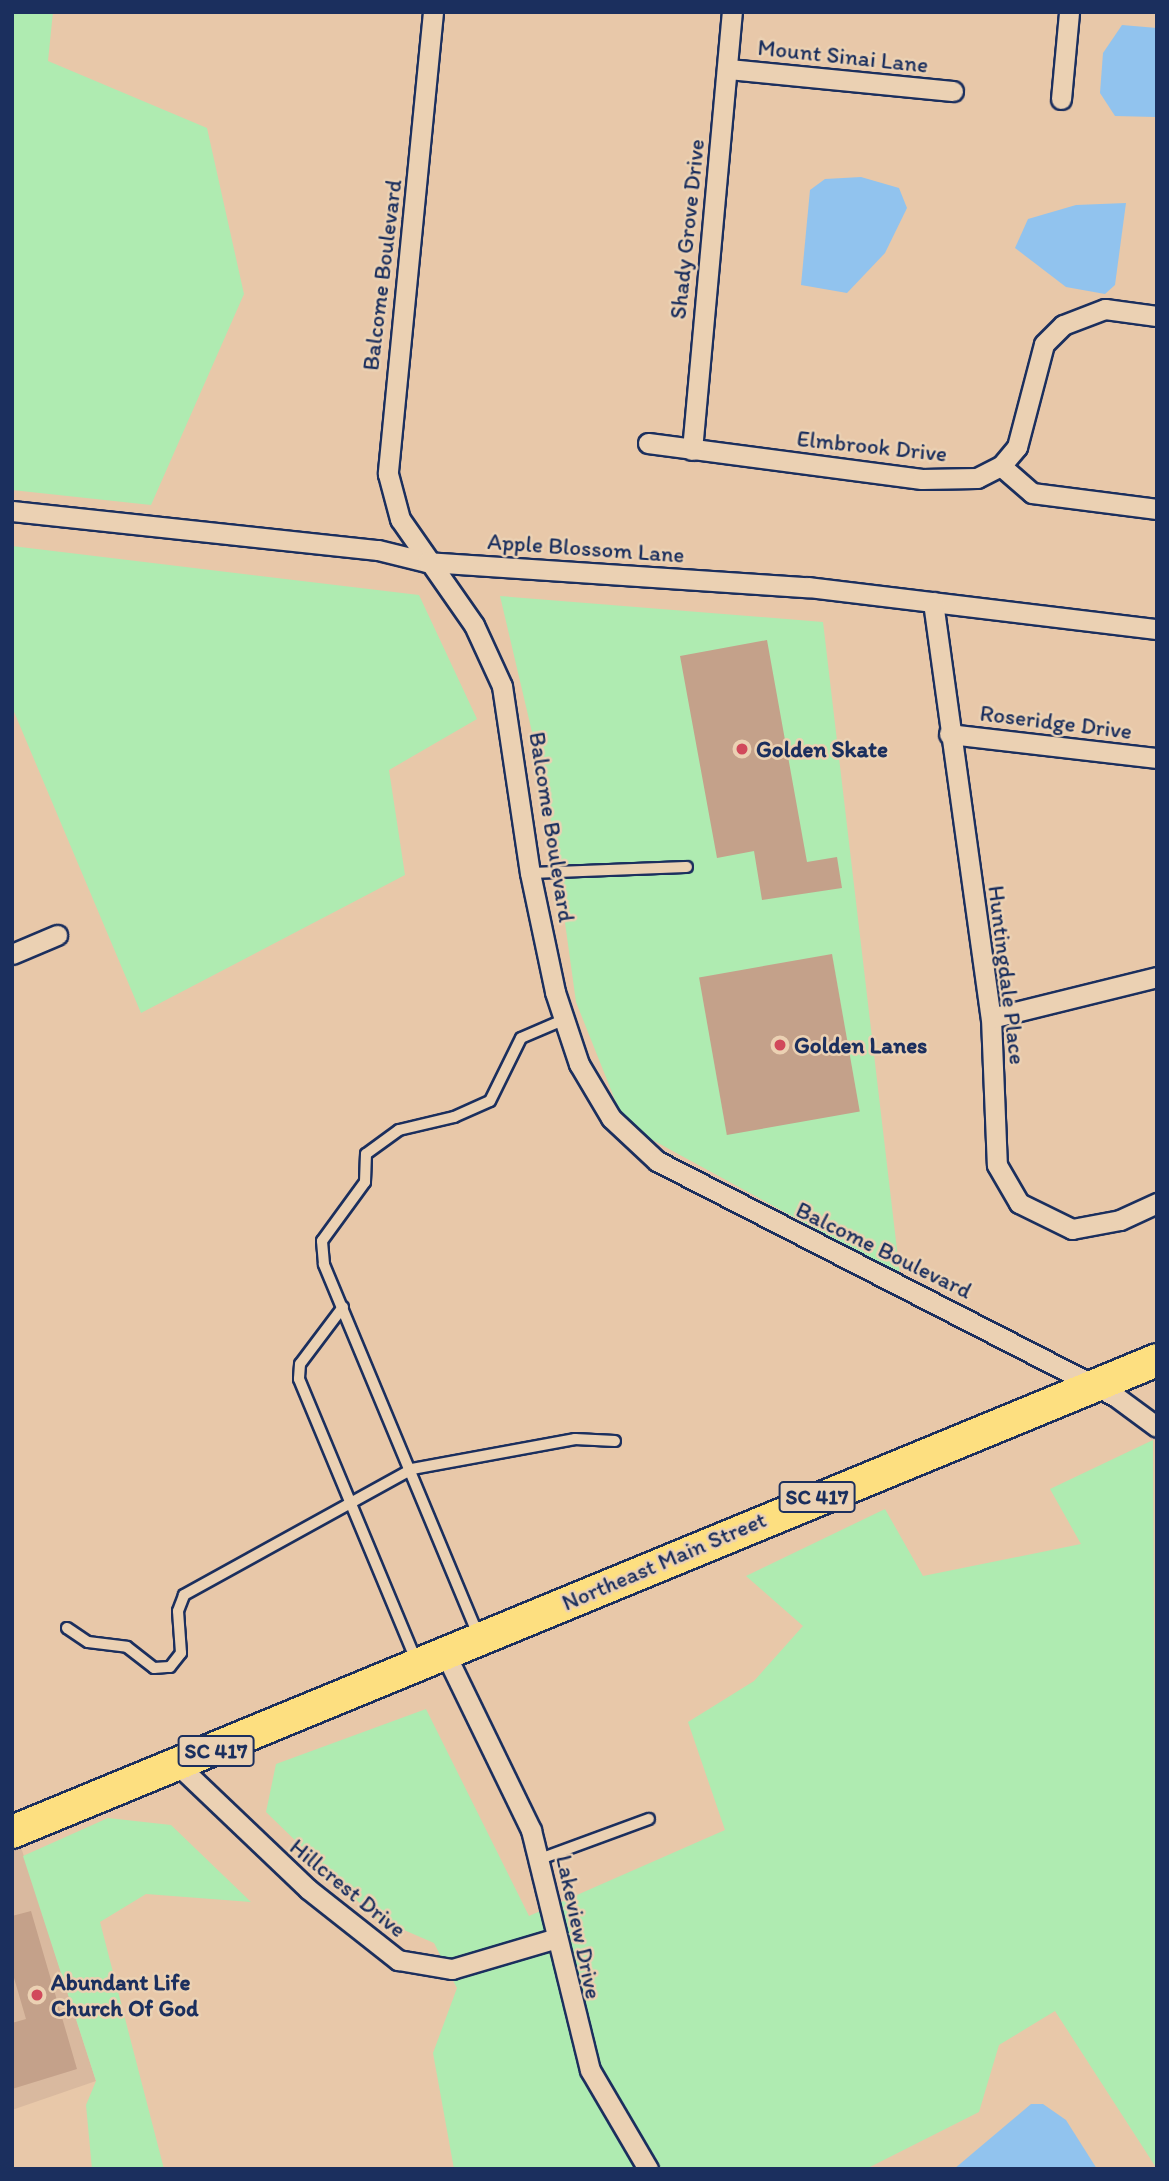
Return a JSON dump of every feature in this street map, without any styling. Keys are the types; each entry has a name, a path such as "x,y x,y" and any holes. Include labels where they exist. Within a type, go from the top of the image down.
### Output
{"main road":[{"name":"Northeast Main Street","path":"432,1660 1091,1385 1157,1360"},
{"name":"SC 417","path":"12,1832 180,1766 432,1660"}],"street":[{"name":"Balcome Boulevard","path":"433,12 387,454 400,519 427,562 474,625 502,686 530,873 563,1020 594,1092 625,1134 657,1161 1091,1385 1157,1427"},
{"name":"Shady Grove Drive","path":"692,450 732,12"},
{"path":"1061,99 1069,12"},
{"name":"Mount Sinai Lane","path":"728,69 953,91"},
{"path":"1157,316 1105,309 1063,325 1044,344 1025,429 1001,466 1032,493 1157,509"},
{"name":"Elmbrook Drive","path":"649,443 922,479 977,478 1001,466"},
{"name":"Apple Blossom Lane","path":"12,511 379,550 427,562 808,587 1157,629"},
{"name":"Huntingdale Place","path":"933,602 990,1018 998,1166 1018,1203 1072,1229 1120,1220 1157,1203"},
{"name":"Roseridge Drive","path":"949,734 1157,758"},
{"path":"12,954 57,936"},
{"path":"990,1018 1157,978"},
{"name":"Lakeview Drive","path":"432,1660 500,1755 540,1859 590,2070 648,2169"},
{"name":"Hillcrest Drive","path":"180,1766 307,1889 398,1960 452,1969 557,1938"}],"lane":[{"path":"530,873 687,867"},
{"path":"480,1640 412,1469 324,1264 322,1241 365,1182 360,1167 366,1154 399,1130 454,1117 490,1101 521,1038 563,1020"},
{"path":"343,1307 300,1364 299,1379 353,1500 432,1660"},
{"path":"67,1628 88,1642 127,1647 154,1668 170,1667 181,1653 178,1611 184,1595 412,1469 575,1439 615,1441"},
{"path":"540,1859 649,1819"}],"shaded area":[{"path":"20,1844 96,2081 12,2110 12,1848"}],"green space":[{"path":"12,12 53,12 48,61 207,128 244,294 151,505 12,490"},
{"path":"12,546 419,595 477,719 389,770 405,875 141,1013 12,707"},
{"path":"500,596 823,622 900,1275 625,1125 576,1002 548,800"},
{"path":"1153,1440 1157,2169 1055,2011 999,2045 979,2112 866,2169 454,2169 433,2053 457,1988 434,1943 374,1917 266,1812 276,1764 426,1709 529,1916 725,1830 688,1722 754,1681 803,1626 746,1576 885,1509 923,1576 1081,1544 1050,1489"},
{"path":"108,1818 171,1825 251,1902 146,1894 100,1922 164,2169 92,2169 86,2105 96,2081 23,1856"}],"water":[{"path":"1122,25 1157,28 1155,117 1115,116 1100,93 1103,53"},
{"path":"861,177 899,188 907,208 885,253 847,293 801,285 810,190 825,179"},
{"path":"1126,203 1115,285 1105,294 1066,287 1015,248 1028,219 1076,205"},
{"path":"1031,2104 1043,2104 1066,2120 1097,2169 954,2169"}],"building":[{"name":"Golden Skate","path":"767,640 807,862 837,857 842,888 762,900 754,851 717,858 680,656"},
{"name":"Golden Lanes","path":"832,954 860,1112 727,1135 699,977"},
{"name":"Abundant Life Church Of God","path":"31,1911 77,2069 12,2089 12,2023 26,2019 12,1971 12,1916"}],"place":[{"name":"Golden Skate","path":"742,749"},
{"name":"Golden Lanes","path":"780,1045"},
{"name":"Abundant Life Church Of God","path":"37,1995"}]}
